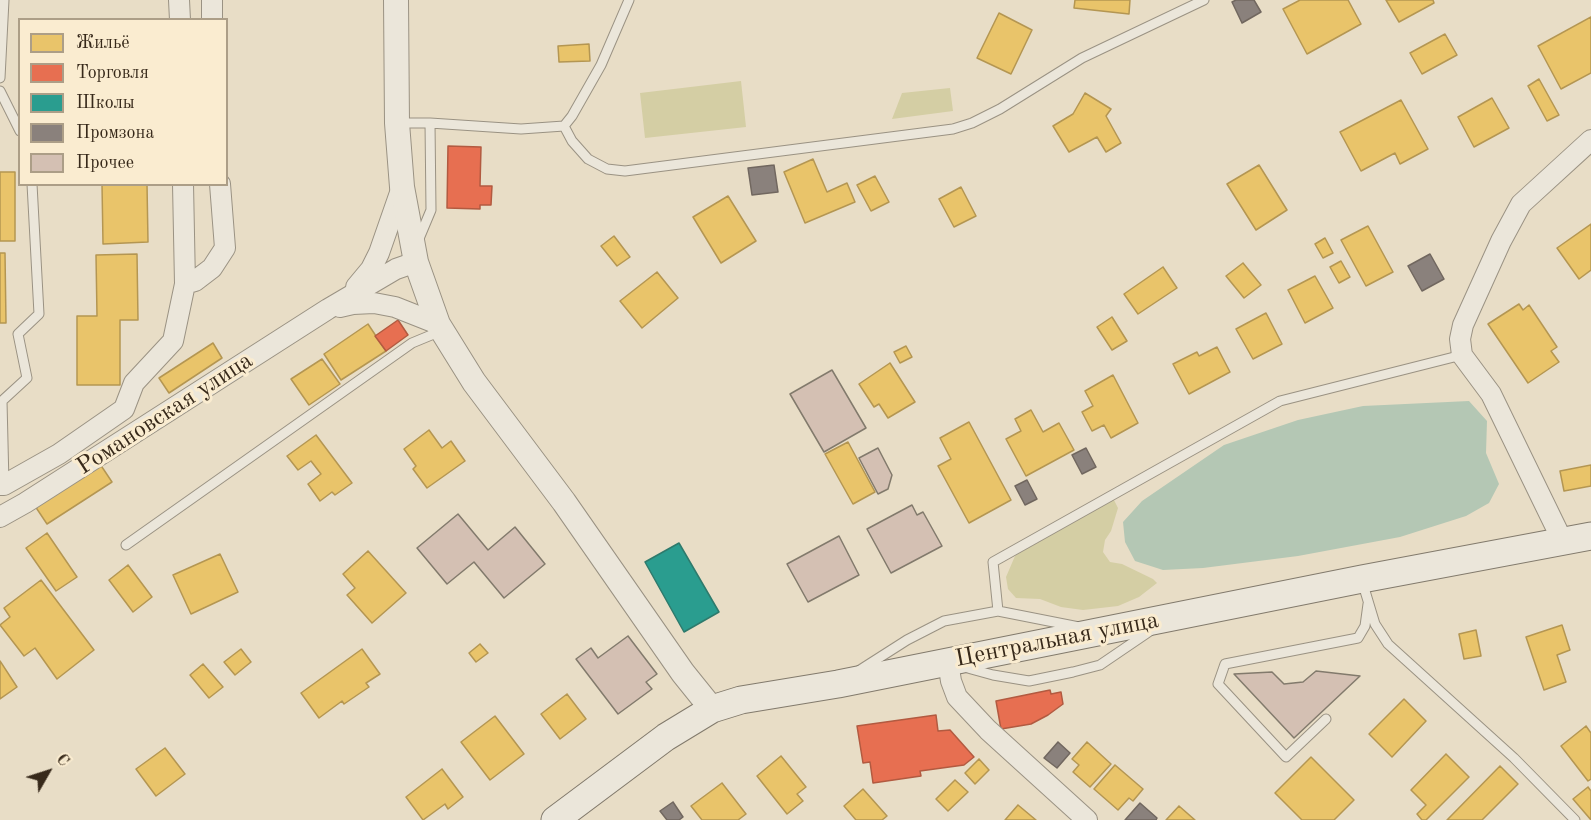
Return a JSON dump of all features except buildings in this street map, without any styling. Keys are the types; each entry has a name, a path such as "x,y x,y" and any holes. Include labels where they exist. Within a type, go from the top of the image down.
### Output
{"main road":[{"name":"Центральная улица","path":"555,820 666,737 712,709 741,700 838,684 1167,618 1365,591 1591,536"}],"street":[{"path":"179,0 180,18"},
{"path":"212,0 212,18"},
{"path":"396,0 397,123 402,187 415,257 439,328 474,382 564,502 683,673 712,709"},
{"path":"1563,542 1491,394 1462,355 1460,339 1463,325 1521,204 1591,140"},
{"path":"2,485 59,454 124,409 134,383 173,341 185,284 183,186"},
{"path":"185,284 195,281 212,268 225,248 220,186"},
{"name":"Романовская улица","path":"328,309 352,291 371,269 402,187"},
{"name":"Романовская улица","path":"0,517 328,309 415,257"},
{"name":"Романовская улица","path":"328,309 353,303 374,303 395,307 439,328"},
{"path":"948,662 951,681 957,697 988,730 1087,820"}],"lane":[{"path":"0,78 4,0"},
{"path":"397,123 521,129 564,126 601,65 629,0"},
{"path":"564,126 572,141 588,159 608,169 625,171 953,129 972,123 1000,109 1082,58 1204,0"},
{"path":"0,92 18,127"},
{"path":"415,257 431,210 430,123"},
{"path":"2,485 2,401 27,378 18,334 39,314 32,186"},
{"path":"126,545 412,343 439,328"},
{"path":"998,611 993,562 1280,401 1462,355"},
{"path":"1326,719 1286,757 1218,684 1224,664 1358,638 1365,626 1365,591"},
{"path":"1365,591 1375,624 1388,644 1514,758 1575,820"},
{"path":"838,684 907,640 944,621 998,611 1102,632"},
{"path":"948,662 993,675 1029,681 1100,665 1167,618"}],"shaded area":[{"path":"741,81 746,127 645,138 640,93"},
{"path":"950,88 953,111 892,119 902,93"},
{"path":"1469,401 1487,421 1486,453 1499,484 1489,503 1466,516 1400,537 1298,556 1203,568 1163,570 1135,561 1125,542 1123,522 1142,501 1224,445 1298,420 1363,406"},
{"path":"1113,498 1118,508 1111,531 1105,540 1103,552 1110,562 1122,564 1157,583 1139,597 1118,606 1083,610 1061,607 1040,599 1016,598 1008,589 1006,577 1015,556 1024,548"}]}
